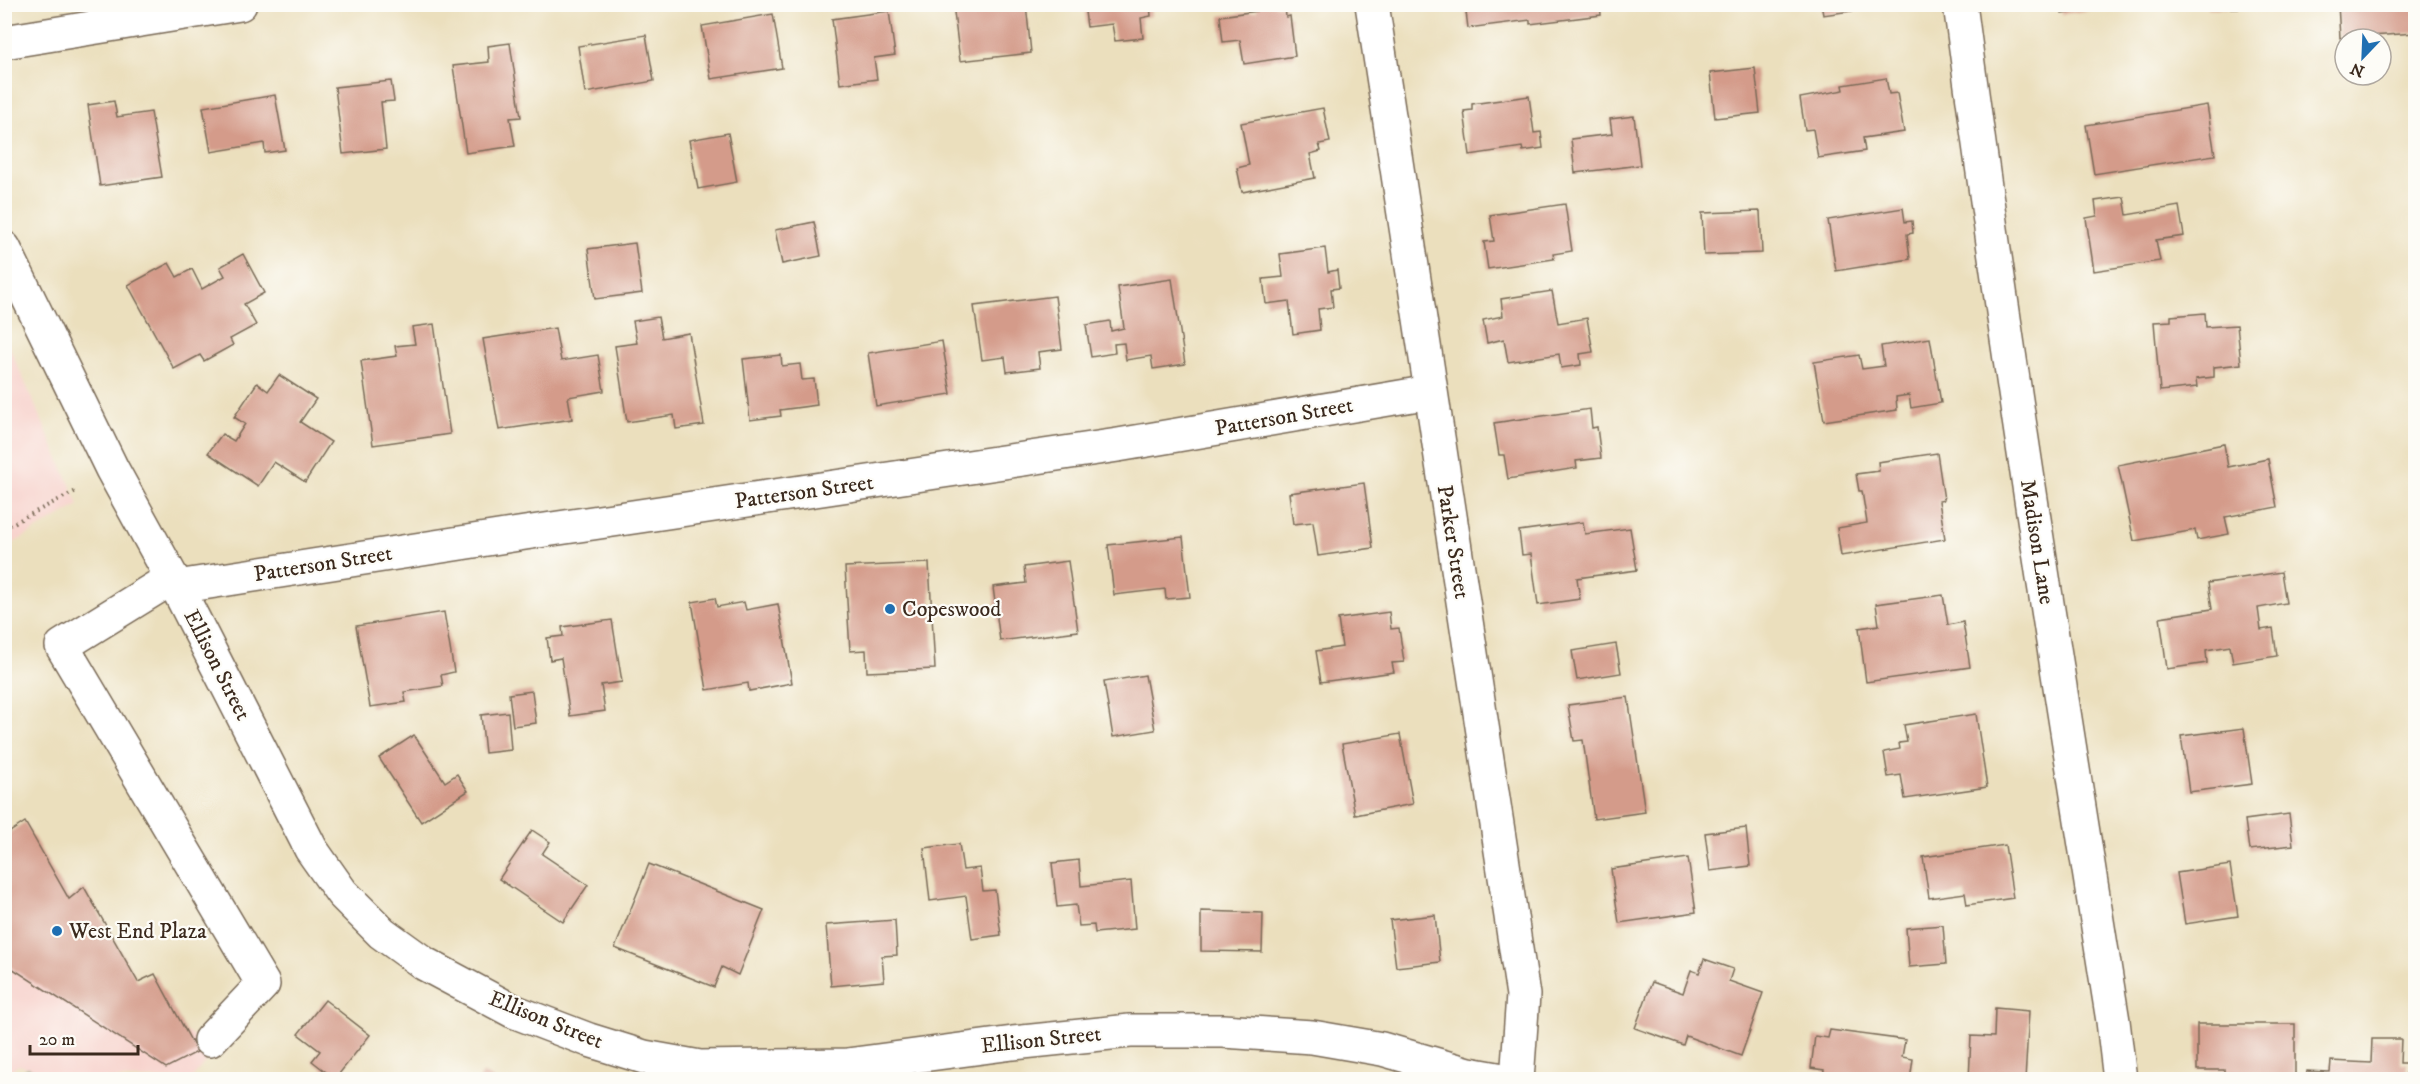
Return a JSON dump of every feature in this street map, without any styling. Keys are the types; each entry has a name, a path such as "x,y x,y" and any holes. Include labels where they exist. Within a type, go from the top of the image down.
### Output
{"street":[{"path":"4,42 240,4"},
{"name":"Parker Street","path":"1372,4 1523,995 1517,1080"},
{"name":"Madison Lane","path":"1960,4 1993,254 2031,509 2113,1021 2120,1080"},
{"name":"Ellison Street","path":"4,248 112,469 174,583 311,849 342,893 382,933 425,964 513,1011 589,1040 644,1057 689,1065 757,1067 848,1065 1002,1044 1130,1031 1223,1031 1312,1036 1382,1049 1469,1074 1503,1080"},
{"name":"Patterson Street","path":"174,583 1118,445 1430,392"},
{"path":"174,583 62,646 263,984 210,1040"}],"path":[{"path":"4,528 76,491"}],"shaded area":[{"path":"5,337 79,505 4,548"},
{"path":"4,859 147,1009 216,1049 191,1079 61,1079 19,1065 5,1074"}],"green space":[{"path":"28,1068 49,1079 14,1079"}],"building":[{"path":"953,4 1026,4 1031,53 960,61"},
{"path":"1084,4 1150,4 1151,16 1141,18 1143,38 1115,41 1112,24 1087,27"},
{"path":"1256,4 1285,6 1286,17 1290,16 1295,56 1244,64 1240,40 1223,42 1220,16 1257,11"},
{"path":"1465,4 1600,4 1601,15 1530,24 1530,20 1468,28"},
{"path":"1821,4 1886,4 1886,6 1823,15"},
{"path":"2061,4 2118,4 2118,6 2062,14"},
{"path":"2207,4 2278,4 2278,8 2207,8"},
{"path":"2338,4 2416,4 2416,33 2393,35 2393,27 2339,27"},
{"path":"889,11 895,55 874,58 877,79 840,84 832,19"},
{"path":"773,14 782,68 711,79 702,26"},
{"path":"646,35 654,81 585,93 578,46"},
{"path":"510,43 521,117 510,118 515,146 466,153 453,66 489,62 488,46"},
{"path":"1755,68 1760,113 1715,118 1710,73"},
{"path":"1886,78 1889,94 1897,93 1904,132 1863,138 1865,151 1818,158 1813,129 1805,130 1800,98 1844,90 1843,85"},
{"path":"391,81 394,101 381,102 386,149 343,154 335,87"},
{"path":"275,95 285,150 265,153 264,143 211,152 203,107"},
{"path":"1529,96 1534,133 1541,132 1543,148 1523,151 1522,147 1470,155 1464,111 1472,110 1472,104"},
{"path":"114,101 117,117 151,112 162,177 100,186 88,105"},
{"path":"2207,105 2215,155 2094,174 2086,125"},
{"path":"1323,108 1330,142 1319,144 1321,151 1310,154 1315,178 1242,192 1237,168 1249,165 1241,123"},
{"path":"1634,116 1640,165 1575,173 1571,139 1612,134 1610,119"},
{"path":"728,133 737,182 698,189 689,140"},
{"path":"2124,197 2127,215 2179,206 2184,236 2156,240 2160,261 2094,271 2086,218 2097,216 2095,201"},
{"path":"1565,204 1572,251 1553,254 1554,259 1488,269 1484,242 1494,241 1490,215"},
{"path":"1903,208 1905,222 1912,221 1913,233 1907,234 1910,259 1836,271 1828,220"},
{"path":"1760,211 1762,253 1704,255 1702,213"},
{"path":"814,222 821,256 782,264 775,230"},
{"path":"635,243 642,293 595,299 588,249"},
{"path":"1325,248 1328,272 1337,270 1339,288 1331,289 1333,307 1318,309 1320,330 1293,334 1289,301 1266,304 1263,279 1283,277 1280,254"},
{"path":"243,254 264,293 244,304 256,325 230,339 233,345 204,361 200,355 174,369 128,285 169,263 177,277 192,269 202,289 225,276 220,267"},
{"path":"1172,279 1185,364 1153,369 1151,356 1126,360 1124,343 1114,344 1115,353 1091,357 1086,325 1110,321 1111,331 1124,328 1118,287"},
{"path":"1552,291 1558,323 1587,318 1593,352 1580,354 1581,365 1561,368 1559,354 1508,362 1504,339 1487,343 1483,320 1503,316 1501,299"},
{"path":"1055,296 1062,349 1038,352 1040,368 1007,372 1005,357 982,360 974,306"},
{"path":"2205,313 2206,327 2237,325 2241,364 2214,367 2214,377 2196,379 2197,387 2160,391 2154,322 2171,321 2171,316"},
{"path":"658,317 662,338 689,333 704,425 676,429 674,415 627,422 615,346 637,343 633,321"},
{"path":"434,324 450,434 373,445 361,361 397,356 395,346 415,344 412,327"},
{"path":"555,328 561,361 598,355 604,391 568,397 572,419 499,430 483,339"},
{"path":"1930,338 1941,403 1911,408 1909,395 1896,397 1897,410 1824,421 1814,362 1859,355 1862,369 1884,366 1881,346"},
{"path":"942,341 951,394 876,406 868,353"},
{"path":"781,355 782,366 800,364 802,380 814,379 817,405 780,410 781,416 750,420 743,359"},
{"path":"279,375 316,399 300,422 331,442 305,482 274,462 258,486 208,453 222,434 234,441 245,424 234,417 257,383 268,391"},
{"path":"1590,409 1592,428 1597,427 1601,458 1576,461 1577,468 1508,479 1504,455 1499,455 1494,423"},
{"path":"2224,444 2228,467 2268,459 2277,507 2225,517 2229,534 2197,540 2195,530 2134,541 2118,465"},
{"path":"1937,453 1944,500 1939,501 1945,539 1841,556 1837,528 1867,523 1862,491 1859,491 1856,474 1879,471 1878,462"},
{"path":"1364,483 1373,548 1318,556 1313,522 1293,524 1289,493"},
{"path":"1583,522 1585,534 1630,528 1637,570 1577,578 1580,599 1538,605 1531,554 1522,555 1519,531"},
{"path":"1183,537 1190,597 1166,599 1165,589 1114,595 1108,545"},
{"path":"1068,561 1078,631 1000,641 993,587 1026,583 1024,567"},
{"name":"Copeswood","path":"929,563 935,669 867,672 866,650 850,651 845,567"},
{"path":"2281,572 2286,603 2258,608 2261,630 2273,628 2277,656 2233,663 2230,646 2206,650 2207,663 2167,669 2160,617 2212,609 2208,583"},
{"path":"1943,595 1948,625 1963,622 1970,667 1866,682 1859,628 1879,625 1876,604"},
{"path":"715,598 717,607 744,602 746,610 778,604 792,683 749,691 748,683 707,690 692,602"},
{"path":"444,612 454,672 441,675 443,686 404,692 406,702 370,707 356,626"},
{"path":"1389,612 1391,629 1399,628 1404,662 1392,663 1394,672 1321,682 1316,651 1342,647 1338,619"},
{"path":"612,620 622,682 601,685 605,711 570,716 561,658 550,660 547,638 563,636 562,627"},
{"path":"1616,644 1621,673 1577,680 1572,651"},
{"path":"1145,675 1155,730 1113,737 1104,682"},
{"path":"532,691 536,723 513,726 509,694"},
{"path":"1628,697 1645,812 1594,819 1583,740 1574,741 1568,705"},
{"path":"508,712 511,750 485,753 481,715"},
{"path":"1976,714 1987,787 1905,799 1901,775 1888,777 1884,752 1900,749 1899,743 1907,742 1904,725"},
{"path":"2244,728 2252,784 2189,792 2181,736"},
{"path":"1400,734 1413,804 1355,815 1342,744"},
{"path":"414,735 445,782 457,774 468,791 421,822 379,758"},
{"path":"2289,814 2293,845 2249,850 2245,820"},
{"name":"West End Plaza","path":"25,822 69,899 84,887 138,982 155,974 197,1052 166,1068 4,963 4,836"},
{"path":"1746,828 1750,866 1710,871 1705,833"},
{"path":"532,830 550,842 542,854 588,885 563,922 499,879"},
{"path":"959,844 963,870 980,868 983,891 995,890 1001,935 972,939 966,896 930,901 924,848"},
{"path":"2005,845 2013,898 1967,905 1965,893 1929,898 1923,857"},
{"path":"1688,858 1696,912 1619,923 1611,869"},
{"path":"1079,860 1081,886 1131,881 1135,929 1095,933 1094,925 1079,926 1076,905 1057,907 1052,863"},
{"path":"649,864 764,910 738,975 722,967 714,987 615,948"},
{"path":"2230,865 2238,916 2185,924 2177,873"},
{"path":"1201,911 1263,913 1262,952 1201,951"},
{"path":"1435,915 1440,962 1396,967 1390,920"},
{"path":"895,920 897,955 882,956 884,981 831,986 826,925"},
{"path":"1943,925 1946,964 1909,967 1906,928"},
{"path":"1704,959 1733,969 1729,981 1763,993 1741,1056 1686,1036 1683,1045 1635,1028 1652,982 1683,993 1691,970 1699,973"},
{"path":"325,1000 370,1035 335,1079 312,1061 320,1051 298,1034"},
{"path":"1995,1008 2029,1011 2025,1080 1969,1080 1971,1036 1994,1037"},
{"path":"2197,1024 2295,1024 2295,1080 2224,1080 2224,1070 2197,1070"},
{"path":"1830,1030 1905,1040 1902,1057 1913,1059 1910,1080 1823,1080 1824,1070 1811,1068 1815,1036 1828,1038"},
{"path":"2372,1039 2401,1039 2400,1063 2407,1063 2406,1080 2306,1080 2307,1071 2330,1072 2331,1061 2371,1063"},
{"path":"482,1073 496,1080 479,1080"}],"place":[{"name":"Copeswood","path":"890,609"},
{"name":"West End Plaza","path":"57,931"}]}
